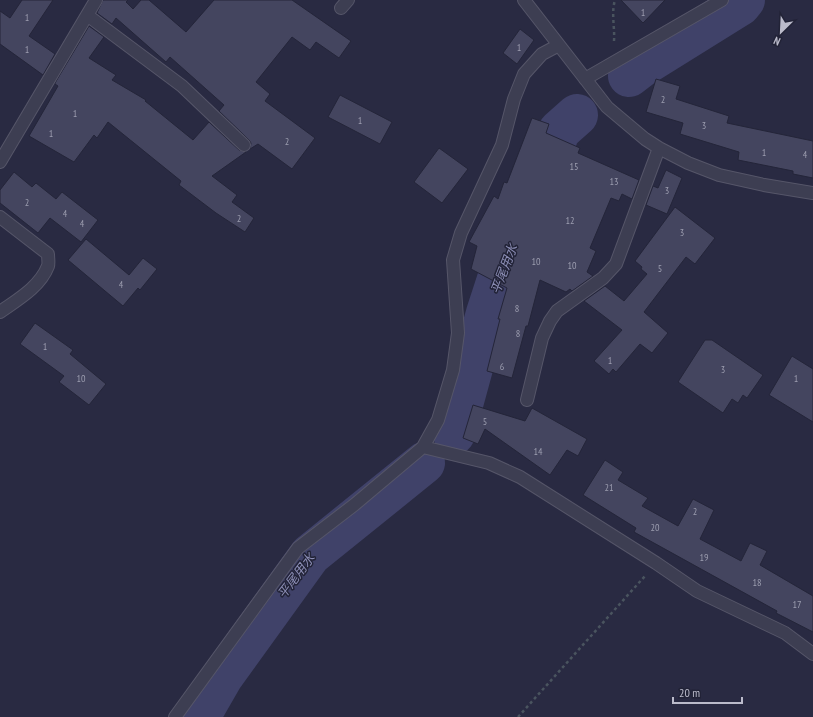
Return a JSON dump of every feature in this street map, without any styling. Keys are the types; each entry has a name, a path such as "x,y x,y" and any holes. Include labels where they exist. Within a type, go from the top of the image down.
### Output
{"street":[{"path":"0,162 96,0"},
{"path":"524,0 607,107 640,135 659,148 688,163 719,175 764,185 813,193"},
{"path":"585,79 722,0"},
{"path":"87,15 182,86 244,145"},
{"path":"175,717 298,548 354,505 423,447 438,420 452,370 458,332 453,260 461,233 502,145 514,99 524,74 542,54 559,45"},
{"path":"527,400 542,338 550,321 557,311 603,278 616,264 659,148"},
{"path":"0,217 48,254 48,265 40,280 27,293 0,312"},
{"path":"423,447 489,463 520,477 656,563 697,591 785,633 813,654"}],"path":[{"path":"613,63 615,28 613,6 615,0"},
{"path":"518,717 656,563"}],"building":[{"path":"22,0 53,0 29,36 55,54 43,75 0,44 0,11 10,18"},
{"path":"103,0 128,0 126,2 133,9 141,0 149,0 186,32 214,0 292,0 351,41 339,58 316,42 310,50 292,37 256,82 270,94 265,101 315,138 292,169 258,144 250,149 251,143 249,140 219,111 224,105 170,57 166,62 116,18 112,24 97,13"},
{"path":"621,0 665,0 643,23"},
{"path":"89,26 104,37 89,58 116,75 112,80 146,100 145,101 193,140 209,122 239,150 246,152 212,176 237,195 232,202 254,218 245,232 216,213 179,185 181,181 108,122 97,138 94,135 74,162 29,136 58,86 55,83"},
{"path":"520,29 534,40 517,64 503,53"},
{"path":"656,79 680,86 676,99 729,116 727,123 813,141 813,178 793,174 793,171 738,160 739,152 680,134 683,123 646,112"},
{"path":"340,95 392,122 380,144 328,117"},
{"path":"532,118 549,124 546,133 580,148 578,153 639,180 632,199 622,194 619,201 611,198 590,248 596,251 587,272 593,276 572,291 570,289 566,292 540,280 512,378 487,371 500,319 498,319 507,288 471,269 477,246 469,242 494,196 498,199 504,182 507,183"},
{"path":"439,148 468,169 442,203 414,182"},
{"path":"666,170 682,178 667,214 646,205 653,186 658,188"},
{"path":"14,172 32,187 36,183 56,199 62,192 98,220 81,242 50,218 38,233 0,203 0,190"},
{"path":"675,207 715,238 695,264 686,257 644,312 668,333 652,353 640,344 616,372 613,369 609,374 594,361 622,330 584,301 605,286 624,301 647,274 635,261"},
{"path":"86,239 129,275 143,258 157,269 140,290 138,288 123,306 68,260"},
{"path":"35,323 73,350 70,354 106,384 89,405 59,382 64,376 20,344"},
{"path":"705,340 712,340 763,375 747,398 743,395 738,403 732,399 723,413 678,382"},
{"path":"792,356 813,369 813,422 769,395"},
{"path":"473,405 525,421 532,408 587,439 578,456 567,450 550,475 485,429 478,444 463,438"},
{"path":"605,460 623,472 618,480 648,498 642,506 678,526 693,499 714,510 700,539 741,561 750,543 767,551 760,565 813,596 813,632 776,613 777,611 634,532 636,528 583,495"}],"waterway":[{"name":"平尾用水","path":"629,76 642,66 740,5 744,0"},
{"name":"平尾用水","path":"454,434 487,313 501,270 538,192 559,131 577,115"},
{"name":"平尾用水","path":"199,717 222,677 310,555 424,463"}]}
